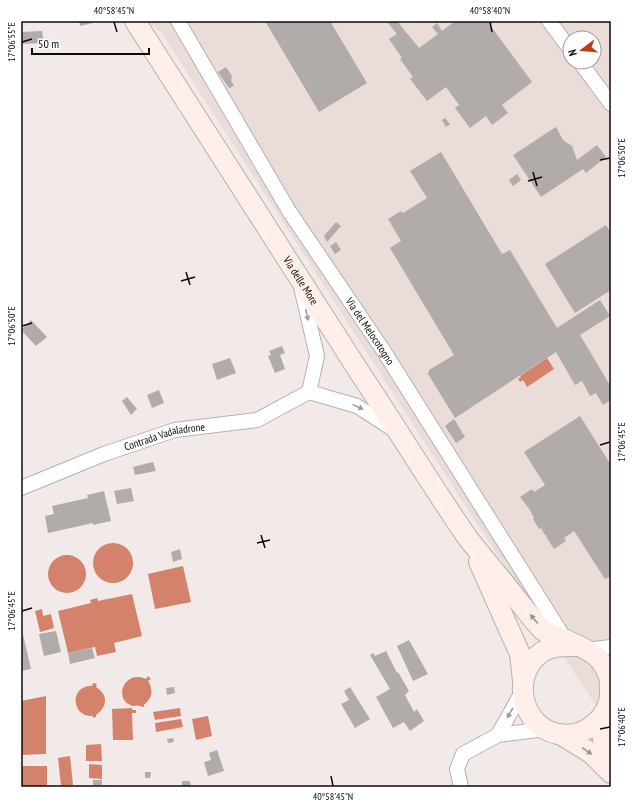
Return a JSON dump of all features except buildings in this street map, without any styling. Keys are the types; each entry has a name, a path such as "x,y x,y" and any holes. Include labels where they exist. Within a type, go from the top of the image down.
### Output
{"main road":[{"name":"Via delle More","path":"135,21 298,277 468,538"},
{"path":"468,538 544,631 576,645 597,657 609,676 605,748 611,762"},
{"path":"468,538 520,654 524,704 529,714 536,723 591,753 611,773"},
{"path":"522,687 529,665 542,652 560,645 576,645"},
{"path":"553,732 582,732 608,707"}],"street":[{"name":"Via del Melocotogno","path":"178,21 289,211 383,350 576,645"},
{"path":"549,21 562,38"},
{"path":"586,70 611,104"},
{"path":"298,277 317,356 309,392 357,406 399,433"},
{"name":"Contrada Vadaladrone","path":"21,488 104,454 175,430 257,420 309,392"},
{"path":"576,645 611,646"},
{"path":"498,734 522,687"},
{"path":"461,787 457,769 463,754 498,734 553,732"}],"shaded area":[{"path":"145,21 611,21 611,729 466,507 161,32"},
{"path":"547,358 554,369 527,387 523,380 520,382 518,379 521,377 520,376"},
{"path":"113,543 127,549 133,563 127,577 113,583 99,577 93,563 99,549"},
{"path":"63,555 71,555 81,560 85,567 85,581 81,588 71,593 63,593 53,588 51,585 48,578 48,570 53,560 56,558"},
{"path":"183,566 191,602 155,609 148,574"},
{"path":"132,594 142,636 114,643 116,652 97,656 95,647 68,653 58,611 91,603 90,600 97,598 98,601"},
{"path":"42,609 43,616 51,614 54,628 40,632 35,611"},
{"path":"148,676 151,679 148,681 151,688 151,694 144,707 133,706 127,703 123,698 123,686 132,678 138,677 146,679"},
{"path":"93,683 97,684 96,687 105,697 105,701 100,712 93,718 93,716 80,712 77,707 76,696 79,691 85,687 92,686"},
{"path":"46,696 46,754 21,755 21,701"},
{"path":"132,708 132,710 136,710 136,713 132,713 133,740 113,740 112,709"},
{"path":"180,708 181,716 155,720 153,712"},
{"path":"208,716 212,736 196,740 192,719"},
{"path":"181,719 183,727 156,732 155,723"},
{"path":"101,744 102,761 86,761 86,745"},
{"path":"70,756 73,785 61,786 58,758"},
{"path":"89,764 102,765 102,779 89,778"},
{"path":"21,766 47,766 47,787 21,787"}]}
